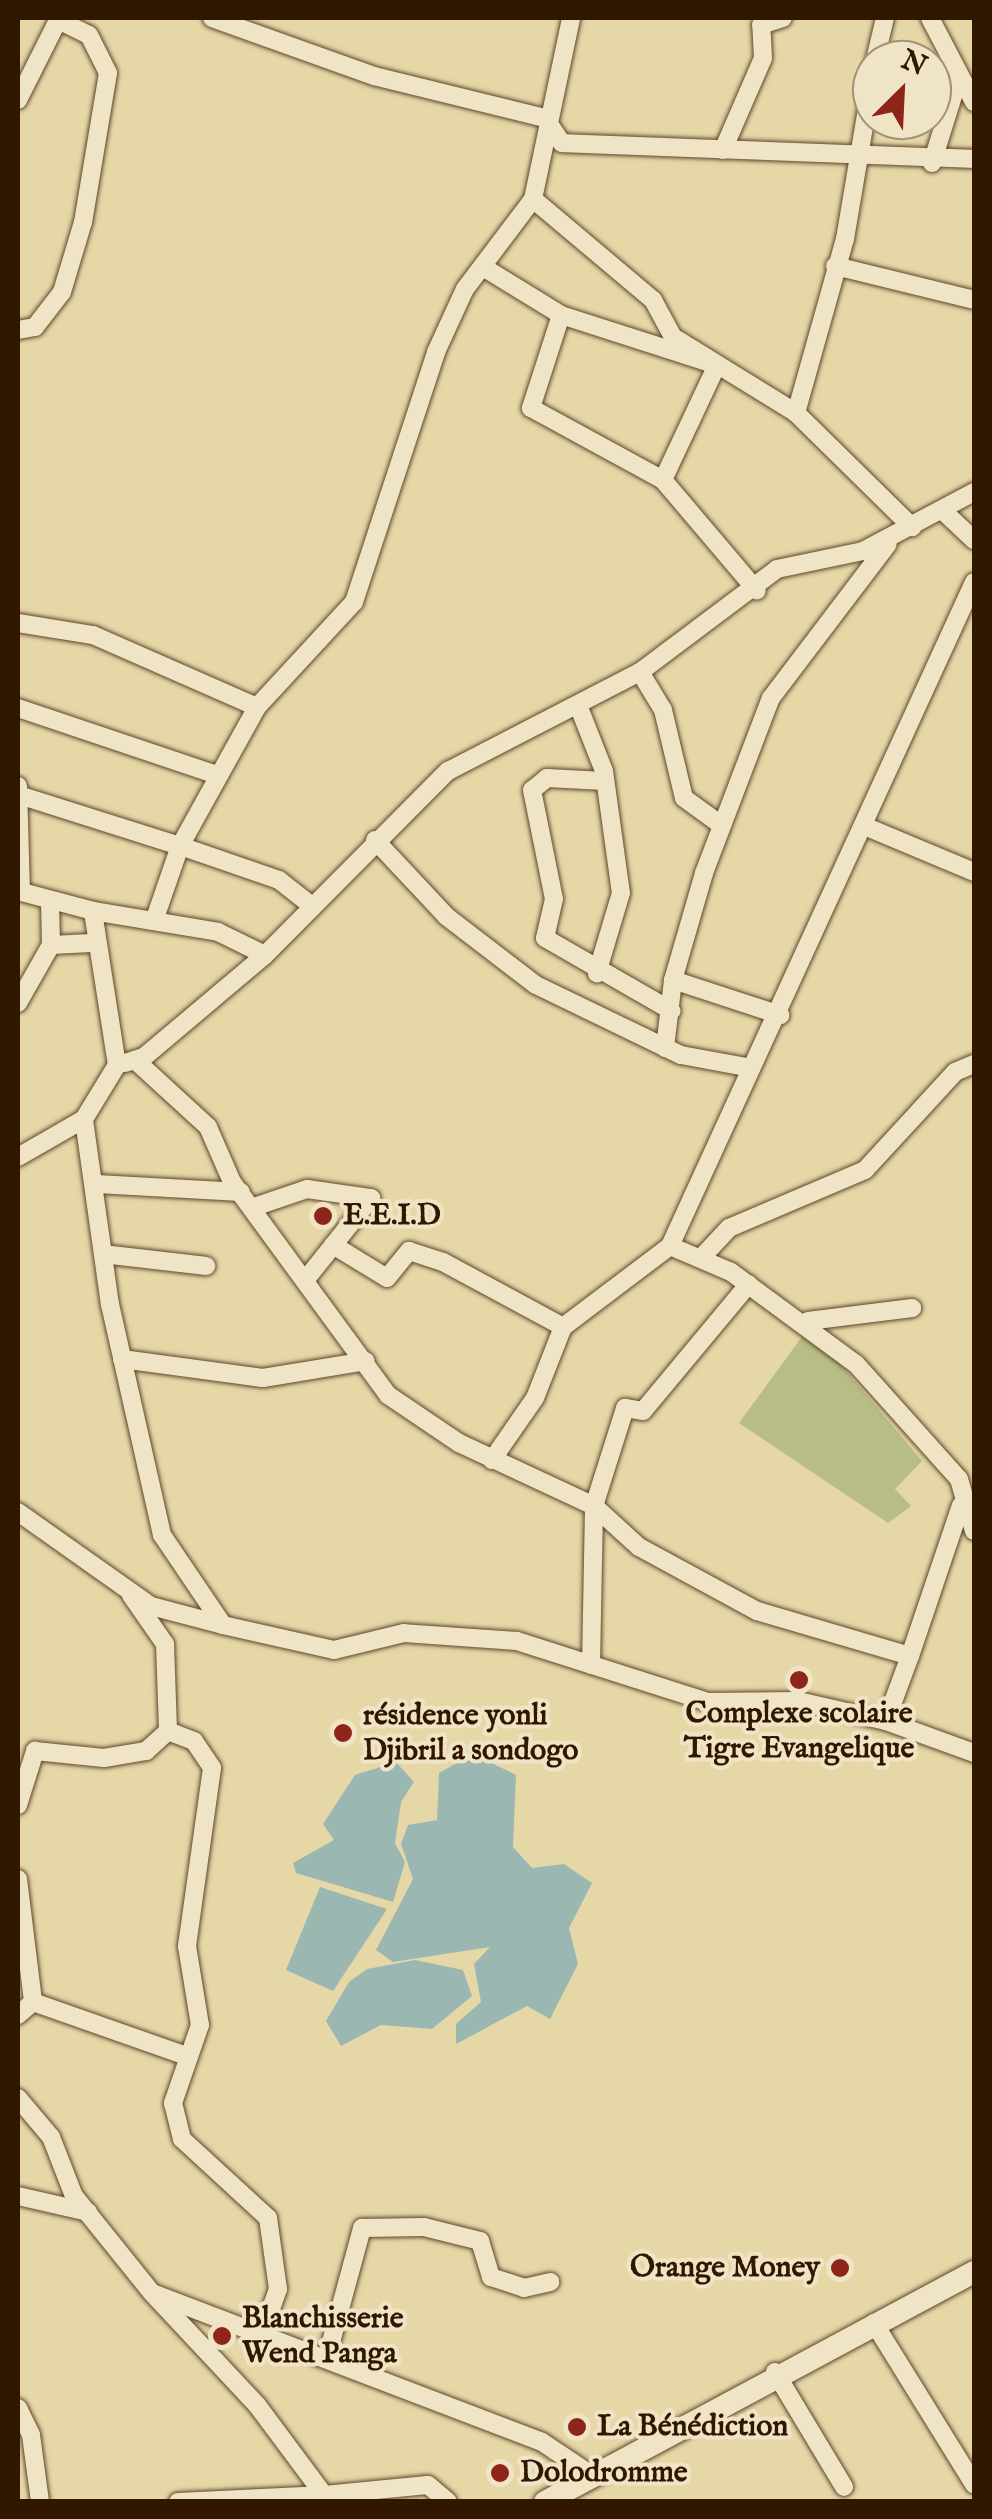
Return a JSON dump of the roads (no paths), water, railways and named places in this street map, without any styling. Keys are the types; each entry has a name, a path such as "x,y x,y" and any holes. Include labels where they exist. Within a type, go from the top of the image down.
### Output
{"street":[{"path":"18,100 62,18 89,36 108,73 62,292 35,327 18,330"},
{"path":"212,18 374,76 545,118 562,143 932,163 974,159"},
{"path":"154,921 180,846 257,707 354,602 436,352 483,266 534,199 545,118 570,18"},
{"path":"723,150 763,58 761,26 783,18"},
{"path":"930,18 958,80 974,102"},
{"path":"932,163 958,80"},
{"path":"796,413 835,266 862,140"},
{"path":"534,199 653,300 673,337 796,413 904,532"},
{"path":"483,266 560,315 717,365"},
{"path":"835,266 974,300"},
{"path":"560,315 531,408 663,480 757,590"},
{"path":"663,480 717,365"},
{"path":"21,1147 84,1119 126,1063 266,954 448,770 640,672 802,559 904,532 974,492"},
{"path":"942,510 974,540"},
{"path":"664,1048 672,1011 672,980 721,825 790,668 904,532"},
{"path":"492,1460 536,1398 564,1326 670,1246 751,1068 780,1015 858,835 869,828 974,582"},
{"path":"18,623 93,635 257,707"},
{"path":"640,672 663,710 684,798 721,825"},
{"path":"578,705 604,781 621,893 597,973"},
{"path":"18,708 217,775"},
{"path":"604,781 547,778 530,797 554,899 545,938 597,973 672,1011"},
{"path":"266,954 218,932 93,911 19,892 20,791 279,880 312,906"},
{"path":"869,828 974,872"},
{"path":"375,840 497,960 664,1048 751,1068"},
{"path":"18,1003 50,944 50,902"},
{"path":"93,911 92,943 126,1063 208,1127 248,1199 388,1395 492,1460 594,1506 640,1547 758,1611 910,1656"},
{"path":"50,944 92,943"},
{"path":"672,980 780,1015"},
{"path":"702,1256 729,1228 865,1170 955,1072 974,1064"},
{"path":"84,1119 98,1184 103,1254 122,1358 162,1535 223,1625"},
{"path":"98,1184 248,1199 307,1188 372,1198 307,1278"},
{"path":"333,1245 387,1278 409,1251 443,1262 564,1326"},
{"path":"670,1246 702,1256 808,1322 959,1479 961,1505 974,1532"},
{"path":"103,1254 206,1266"},
{"path":"592,1665 594,1506 625,1408 643,1411 748,1284"},
{"path":"808,1322 912,1308"},
{"path":"122,1358 263,1378 366,1361"},
{"path":"886,1720 961,1505"},
{"path":"18,1512 131,1594 223,1625 334,1650 404,1633 517,1641 708,1702 798,1702 886,1720 974,1753"},
{"path":"18,1805 35,1751 104,1758 146,1751 168,1730 164,1644 131,1594"},
{"path":"168,1730 194,1742 212,1768 187,1946 200,2026 174,2103 182,2140 268,2218 278,2289 262,2331"},
{"path":"18,1878 22,1942 34,2002"},
{"path":"34,2002 189,2057"},
{"path":"18,2015 34,2002"},
{"path":"18,2098 51,2136 88,2212 152,2293 257,2405 312,2499"},
{"path":"18,2196 88,2212"},
{"path":"327,2357 362,2228 424,2226 480,2241 491,2278 524,2288 550,2282"},
{"path":"545,2502 774,2372 974,2272"},
{"path":"152,2293 262,2331 542,2442 590,2474"},
{"path":"874,2323 974,2484"},
{"path":"774,2372 844,2488"},
{"path":"18,2408 31,2435 40,2502"},
{"path":"178,2502 312,2499 428,2486 448,2502"}],"water":[{"path":"473,1754 516,1775 513,1847 532,1868 564,1864 592,1883 569,1928 578,1964 550,2019 527,2006 456,2044 456,2024 481,2002 474,1964 490,1947 393,1962 376,1950 413,1879 401,1844 408,1825 437,1820 439,1773"},
{"path":"396,1762 414,1782 401,1802 395,1843 405,1862 393,1902 296,1873 293,1863 334,1840 323,1824 355,1775"},
{"path":"320,1887 387,1909 333,1991 286,1970"},
{"path":"415,1960 463,1970 472,1996 432,2029 381,2025 341,2046 326,2021 349,1982 367,1969"}],"place":[{"name":"E.E.I.D","path":"323,1216"},
{"name":"Complexe scolaire Tigre Evangelique","path":"799,1680"},
{"name":"résidence yonli Djibril a sondogo","path":"343,1733"},
{"name":"Orange Money","path":"840,2268"},
{"name":"Blanchisserie Wend Panga","path":"222,2336"},
{"name":"La Bénédiction","path":"577,2427"},
{"name":"Dolodromme","path":"500,2473"}]}
